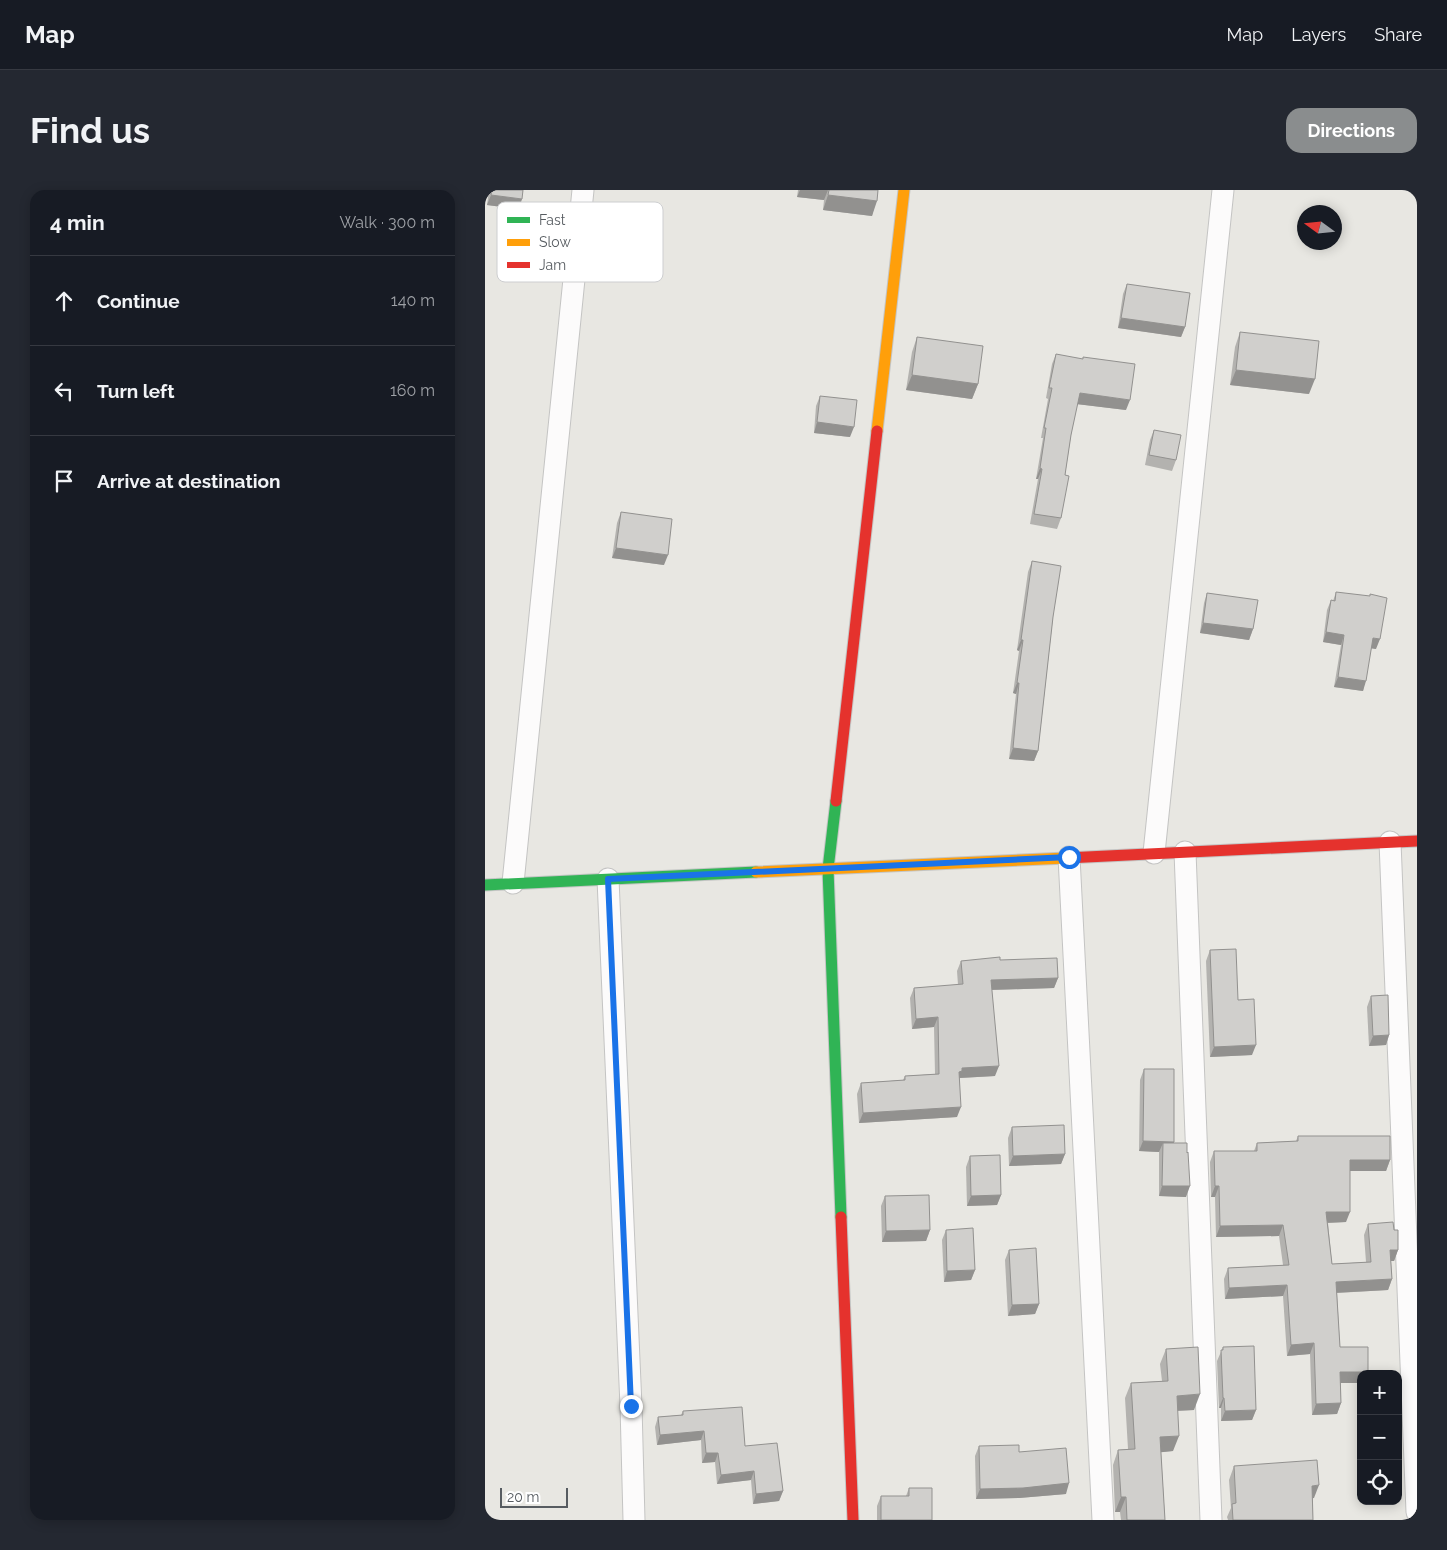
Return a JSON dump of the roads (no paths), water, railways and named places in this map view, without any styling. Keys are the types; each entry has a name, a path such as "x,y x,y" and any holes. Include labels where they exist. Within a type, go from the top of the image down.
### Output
{"street":[{"path":"853,1520 828,869 904,190"},
{"path":"1154,853 1223,190"},
{"path":"513,884 574,282"},
{"path":"485,885 1417,841"},
{"path":"1390,842 1417,1512"},
{"path":"1185,852 1211,1520"},
{"path":"1069,857 1103,1520"},
{"path":"608,879 631,1406 634,1520"}]}
